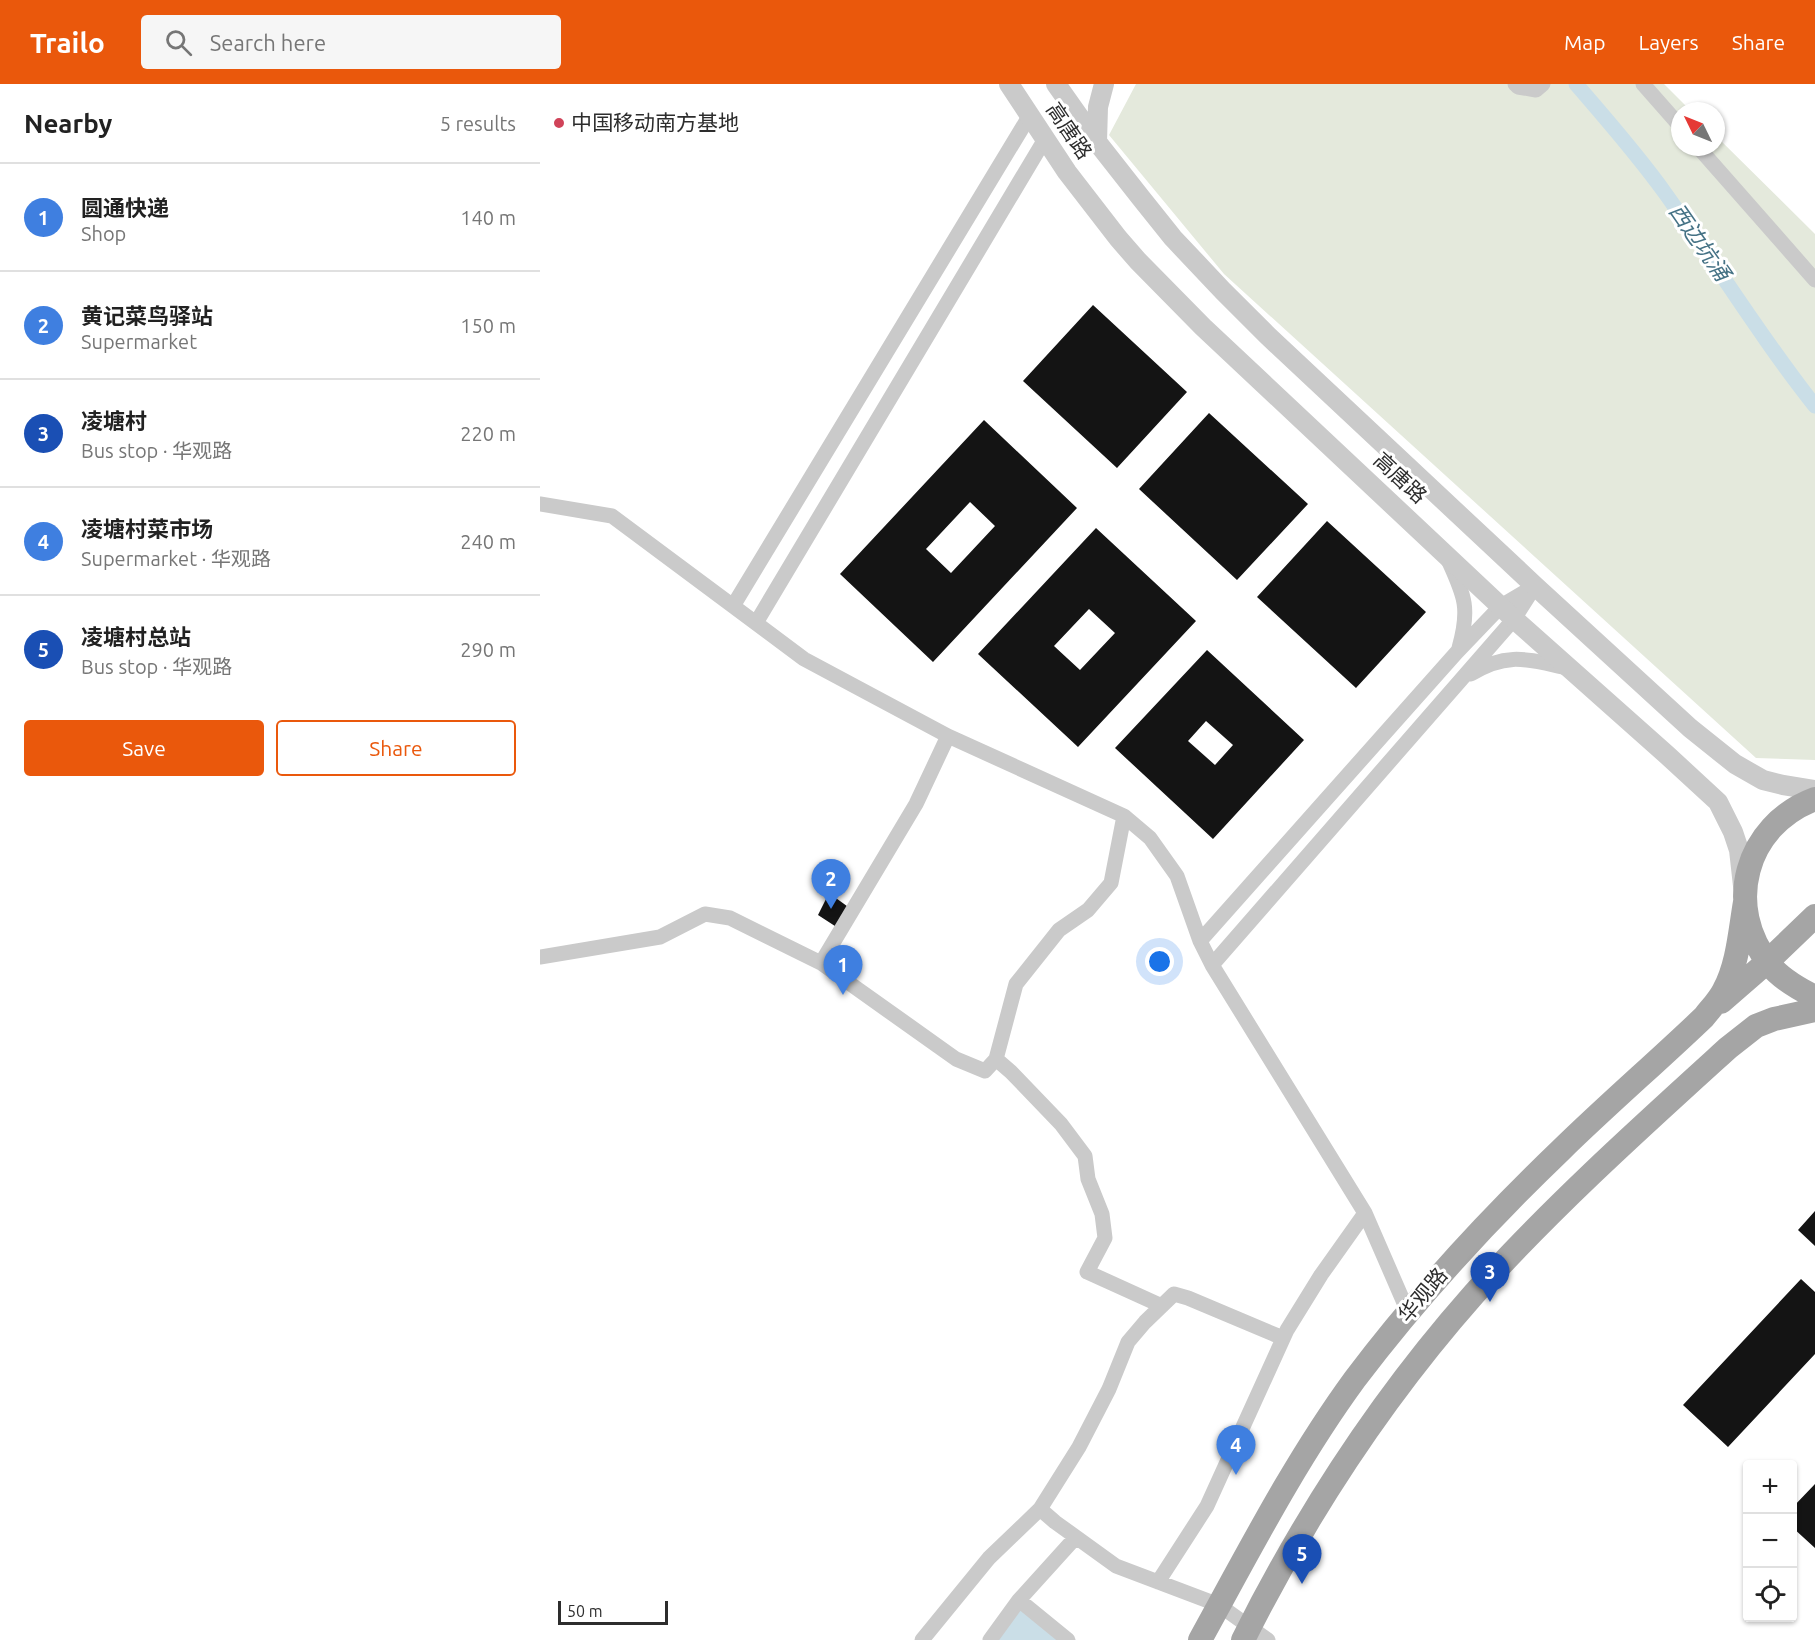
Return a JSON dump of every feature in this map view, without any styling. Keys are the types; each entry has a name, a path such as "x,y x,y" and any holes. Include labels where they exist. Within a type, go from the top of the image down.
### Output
{"main road":[{"name":"华观路","path":"1200,1640 1275,1502 1310,1446 1355,1380 1408,1312 1458,1255 1527,1183 1704,1017 1724,990 1733,968 1750,862 1762,838 1785,814 1815,799"},
{"path":"1744,902 1751,932 1767,962 1783,978 1815,997"},
{"path":"1704,1017 1815,916"},
{"name":"华观路","path":"1254,1635 1326,1492 1367,1430 1437,1339 1507,1259 1605,1163 1741,1036 1756,1026 1774,1019 1815,1010"}],"street":[{"name":"高唐路","path":"1009,84 1067,172 1118,238 1203,327 1569,669 1667,754 1718,802 1739,850 1744,902"},
{"name":"高唐路","path":"1056,84 1097,142 1173,238 1223,291 1535,586 1690,728 1735,764 1762,780 1783,786 1815,790"},
{"path":"1097,142 1098,106 1104,84"},
{"path":"1515,84 1518,87 1536,90 1540,86"},
{"path":"1643,84 1671,116"},
{"path":"733,606 1030,115"},
{"path":"756,623 1045,139"},
{"path":"1706,156 1815,280"},
{"path":"540,504 612,516 804,659 948,736 1124,816 1150,838 1177,876 1200,941 1212,965 1365,1213 1408,1312"},
{"path":"1445,554 1462,590 1465,603 1464,629 1457,652"},
{"path":"1200,941 1457,652 1508,612 1535,586"},
{"path":"1212,965 1461,680 1508,612"},
{"path":"1461,680 1483,666 1514,658 1569,669"},
{"path":"821,963 916,804 948,736"},
{"path":"540,957 660,938 705,914 730,918 821,963 956,1059 985,1071 996,1059 1016,984 1059,930 1088,910 1111,882 1124,816"},
{"path":"996,1059 1061,1124 1084,1156 1088,1179 1102,1214 1105,1238 1087,1272 1162,1306"},
{"path":"1158,1582 1207,1506 1283,1338 1320,1275 1365,1213"},
{"path":"922,1640 989,1558 1040,1509 1079,1447 1109,1389 1128,1341 1174,1294 1283,1338"},
{"path":"1040,1509 1116,1566 1219,1605 1254,1635"},
{"path":"990,1640 1019,1600 1076,1537"},
{"path":"1019,1600 1068,1640"}],"shaded area":[{"path":"1136,84 1664,84 1682,102 1671,102 1671,156 1725,156 1725,145 1815,234 1815,760 1756,758 1224,274 1109,135"}],"water":[{"path":"1020,1608 1058,1640 997,1640"}],"building":[{"path":"1093,305 1187,392 1117,468 1023,381"},
{"path":"1209,413 1308,504 1237,580 1139,489"},
{"path":"984,420 1077,508 933,662 840,574","holes":["970,502 995,526 951,573 926,549"]},
{"path":"1327,521 1426,612 1356,688 1257,597"},
{"path":"1096,528 1196,621 1078,747 978,654","holes":["1089,609 1115,633 1080,670 1054,646"]},
{"path":"1207,650 1304,740 1213,839 1115,748","holes":["1206,721 1233,745 1215,765 1188,741"]},
{"path":"829,893 851,909 838,928 818,915"},
{"path":"1815,1211 1815,1246 1798,1230"},
{"path":"1801,1279 1815,1292 1815,1354 1728,1447 1683,1405"},
{"path":"1815,1484 1815,1548 1797,1532 1797,1503"}],"waterway":[{"name":"西边坑涌","path":"1576,84 1655,179 1776,354 1815,406"}],"place":[{"name":"中国移动南方基地","path":"559,123"},
{"name":"黄记菜鸟驿站","path":"831,909"},
{"name":"圆通快递","path":"843,995"},
{"name":"凌塘村","path":"1490,1302"},
{"name":"凌塘村菜市场","path":"1236,1475"},
{"name":"凌塘村总站","path":"1302,1584"}]}
